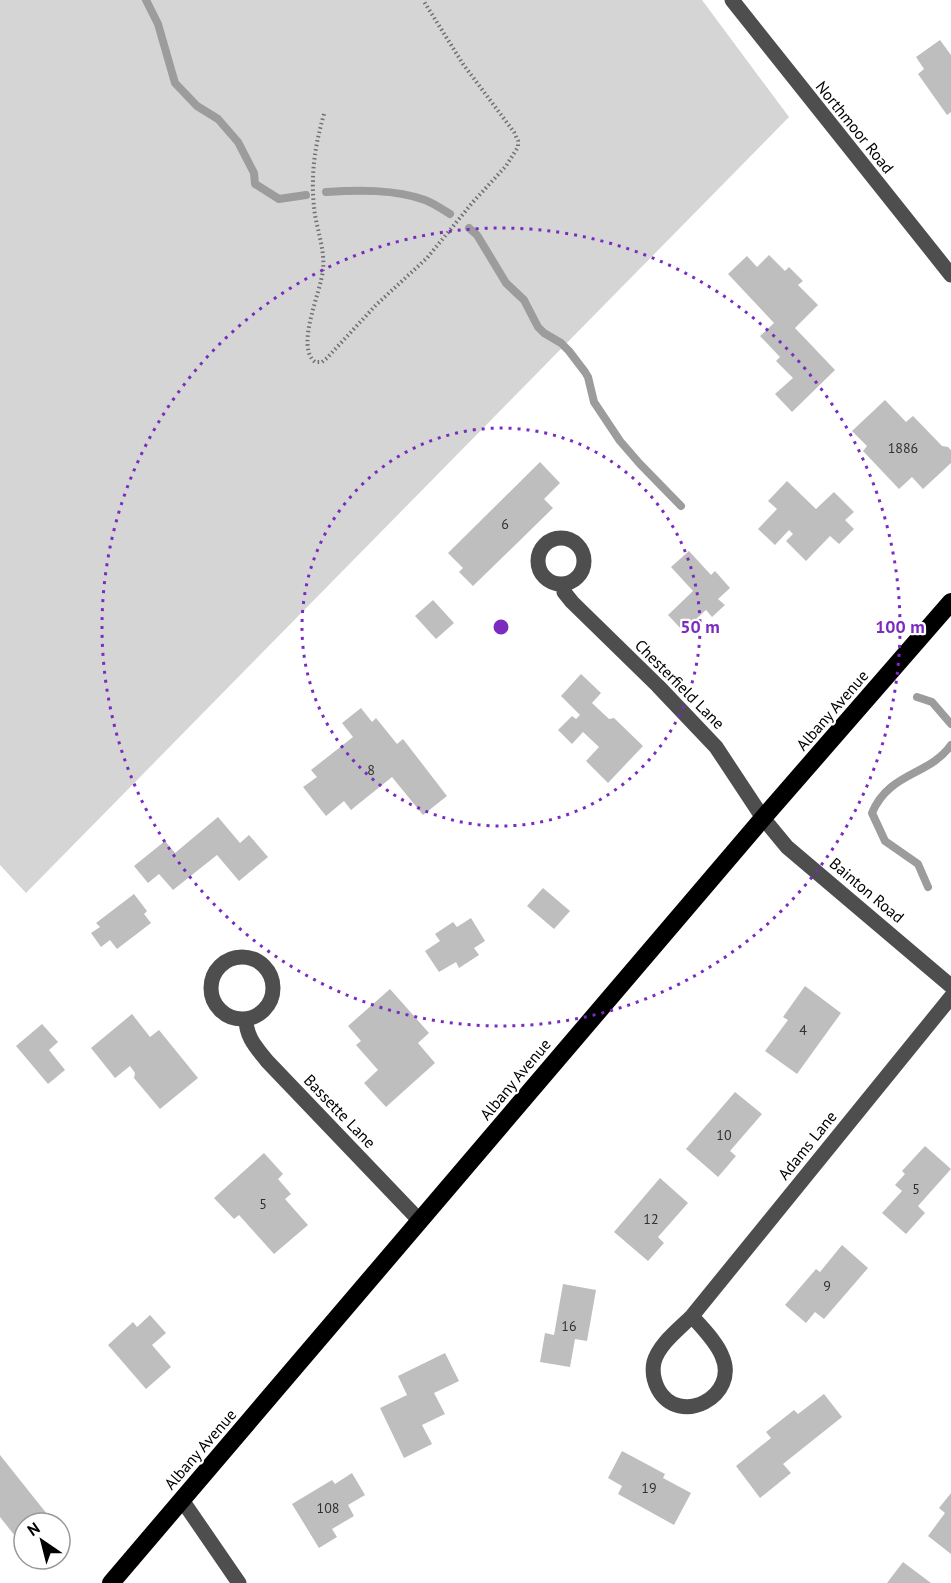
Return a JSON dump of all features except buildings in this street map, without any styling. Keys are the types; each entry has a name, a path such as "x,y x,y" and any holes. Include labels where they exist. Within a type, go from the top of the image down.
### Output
{"highway":[{"name":"Albany Avenue","path":"111,1583 763,818 951,602"}],"street":[{"name":"Northmoor Road","path":"732,0 951,275"},
{"name":"Chesterfield Lane","path":"563,584 564,592 572,602 658,686 716,747 763,818"},
{"name":"Bainton Road","path":"763,818 787,847 951,986"},
{"path":"242,956 262,963 273,981 270,1001 264,1010 246,1019 226,1015 213,1000 211,990 215,971 231,958 242,956"},
{"name":"Adams Lane","path":"692,1316 719,1350 726,1368 725,1380 713,1399 702,1405 690,1407 667,1400 660,1392 653,1372 658,1353 692,1316 951,997"},
{"name":"Bassette Lane","path":"246,1019 246,1032 267,1060 420,1221"},
{"path":"182,1500 239,1583"}],"path":[{"path":"324,114 316,142 312,173 315,212 323,259 322,277 306,341 309,356 315,362 322,362 327,358 376,305 428,258 506,165 518,147 514,132 463,64 423,0"}],"shaded area":[{"path":"0,0 702,0 789,117 26,893 0,865"}],"waterway":[{"path":"146,0 158,24 175,83 197,106 218,119 238,142 254,173 255,184 279,199 306,195"},
{"path":"326,192 389,192 413,196 428,201 450,214"},
{"path":"469,228 477,235 506,283 524,300 538,327 561,343 585,372 594,402 620,441 681,506"},
{"path":"917,697 932,702 951,724"},
{"path":"928,887 918,864 885,841 872,813 888,789 932,763 951,745"}]}
